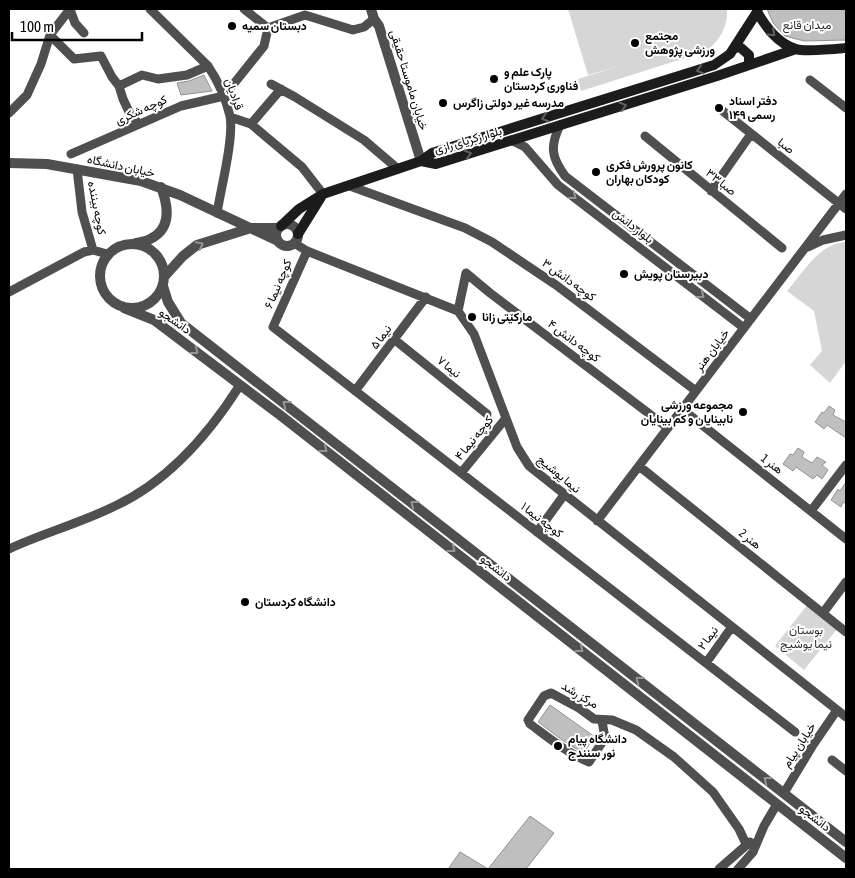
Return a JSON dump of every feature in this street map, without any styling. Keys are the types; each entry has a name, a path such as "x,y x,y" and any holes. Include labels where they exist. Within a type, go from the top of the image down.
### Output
{"main road":[{"name":"بلوار زکریای رازی","path":"421,161 432,153 714,65 730,54 758,10"},
{"path":"758,10 767,30 796,49 846,48"},
{"path":"735,47 741,48 749,55 749,66"},
{"name":"بلوار زکریای رازی","path":"421,161 436,164 749,66 796,49"},
{"path":"280,227 299,209 323,194 421,161"},
{"path":"298,234 323,194"}],"street":[{"path":"9,113 27,95 42,64 50,35 63,13 70,9 75,23 84,33"},
{"name":"قرادیان","path":"150,9 208,66 224,96 230,117 230,141 217,213"},
{"path":"244,9 268,28"},
{"name":"خیابان ماموستا حقیقی","path":"371,9 374,20 379,26 421,161"},
{"path":"268,28 305,15 353,30 364,27 374,20"},
{"path":"224,96 264,46 268,28"},
{"path":"50,35 74,59 101,56 119,86 126,106 138,124"},
{"path":"119,86 142,75 158,79 188,75 208,66"},
{"path":"810,80 846,108"},
{"path":"271,84 364,140 398,168"},
{"path":"250,124 280,89"},
{"name":"کوچه شکری","path":"71,154 180,106 224,96"},
{"name":"صبا","path":"718,108 843,206"},
{"path":"230,117 250,124 302,167 323,194"},
{"name":"بلوار دانش","path":"560,125 554,138 553,151 557,165 565,176 751,319"},
{"path":"711,191 751,134"},
{"name":"۳۳ صبا","path":"644,136 782,248"},
{"name":"بلوار دانش","path":"512,140 525,147 558,185 744,328"},
{"name":"خیابان دانشگاه","path":"9,163 48,164 141,181 161,187 278,241"},
{"name":"کوچه بیننده","path":"77,169 82,212 93,250"},
{"path":"558,185 565,176"},
{"name":"کوچه دانش ۳","path":"350,186 414,211 465,228 492,242 556,285 696,391"},
{"path":"161,187 167,202 168,215 163,227 152,238 115,247 101,263 100,285 105,295 114,303 124,308 134,308 152,302 164,281 183,256 197,245 250,228"},
{"name":"خیابان هنر","path":"597,521 804,250 843,206 846,194"},
{"path":"294,244 298,234 296,228 286,224 280,227 276,236 278,241 283,244 294,244 307,251 458,311"},
{"name":"خیابان دانشگاه","path":"250,228 280,227"},
{"path":"804,250 823,240 846,235"},
{"path":"136,243 153,251 159,258 163,267 164,281"},
{"path":"9,292 84,252 93,250 107,254"},
{"name":"کوچه نیما ۶","path":"273,327 307,251"},
{"name":"کوچه دانش ۴","path":"458,311 466,273 668,428"},
{"name":"دانشجو","path":"164,281 168,302 181,323 846,842"},
{"name":"نیما ۵","path":"355,391 426,298"},
{"name":"دانشجو","path":"124,308 154,320 240,385 846,858"},
{"name":"نیما یوشیج","path":"458,311 474,334 517,447 529,466 731,628 846,717"},
{"name":"کوچه نیما ۱","path":"273,327 795,732"},
{"name":"نیما ۷","path":"394,340 487,414"},
{"path":"9,549 115,506 152,486 194,446 222,414 240,385"},
{"name":"هنر 1","path":"682,409 846,539"},
{"name":"کوچه نیما ۴","path":"461,473 506,418"},
{"path":"810,510 846,465"},
{"name":"هنر 2","path":"639,466 846,632"},
{"path":"537,532 564,495"},
{"path":"823,613 846,582"},
{"name":"نیما ۲","path":"706,663 731,628"},
{"name":"مرکز رشد","path":"602,721 605,738 589,762 579,758 555,742 530,724 528,720 544,696 551,693 579,708 594,719 602,721 612,720 636,730 703,781 723,804 746,844"},
{"name":"خیابان پیام","path":"784,793 812,745 837,710"},
{"path":"832,760 846,771"},
{"path":"738,869 753,852 784,793"},
{"path":"719,869 746,844 760,838"}],"green space":[{"name":"مجتمع ورزشی پژوهش","path":"568,9 727,9 727,15 725,27 716,42 707,51 581,91 578,79 622,65 588,75"},
{"path":"846,242 846,361 830,383 810,365 822,351 814,311 787,291 820,253 836,244"},
{"name":"بوستان نیما یوشیج","path":"808,604 838,628 804,670 775,646"}],"building":[{"name":"میدان قانع","path":"767,9 846,9 846,40 804,41 785,36 773,23"},
{"path":"204,75 212,91 181,95 177,83"},
{"path":"829,406 835,410 833,415 846,422 846,438 827,425 824,429 815,422"},
{"path":"798,448 804,452 802,457 812,463 817,457 826,462 822,465 828,470 822,479 817,475 813,479 796,467 793,471 783,464 790,454 793,455"},
{"path":"846,482 846,504 843,502 841,507 831,500 838,489 840,491"},
{"path":"550,705 595,737 583,753 538,722"},
{"path":"530,816 554,833 526,869 488,869"},
{"path":"460,852 488,869 448,869"}],"place":[{"name":"دبستان سمیه","path":"232,26"},
{"name":"مجتمع ورزشی پژوهش","path":"635,43"},
{"name":"پارک علم و فناوری کردستان","path":"494,79"},
{"name":"مدرسه غیر دولتی زاگرس","path":"443,103"},
{"name":"دفتر اسناد رسمی ۱۴۹","path":"719,108"},
{"name":"کانون پرورش فکری کودکان بهاران","path":"596,172"},
{"name":"دبیرستان پویش","path":"624,274"},
{"name":"مارکێتی زانا","path":"472,317"},
{"name":"مجموعه ورزشی نابینایان و کم بینایان","path":"743,412"},
{"name":"دانشگاه کردستان","path":"245,602"},
{"name":"دانشگاه پیام نور سنندج","path":"558,746"}]}
